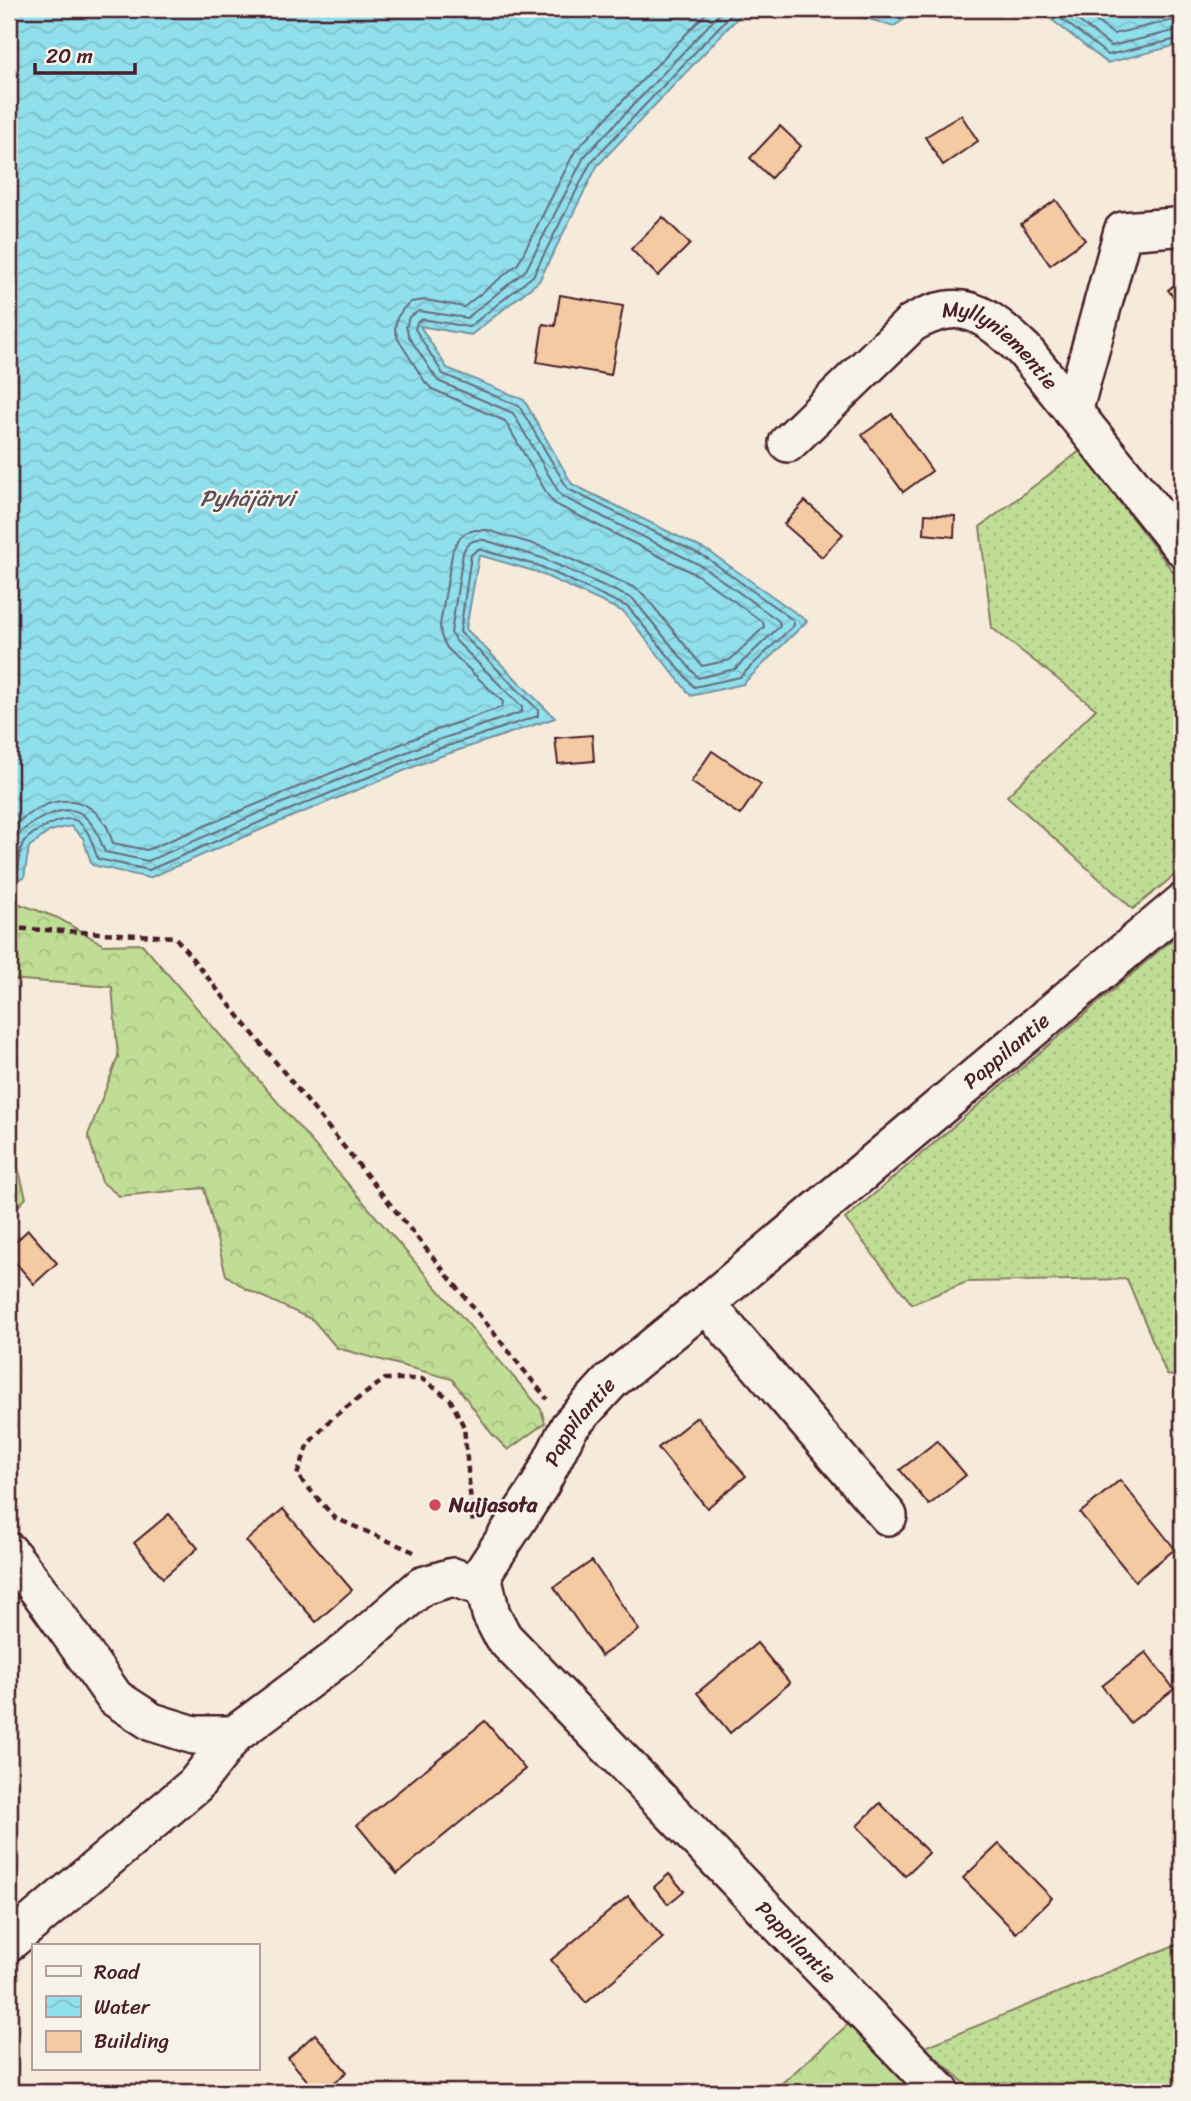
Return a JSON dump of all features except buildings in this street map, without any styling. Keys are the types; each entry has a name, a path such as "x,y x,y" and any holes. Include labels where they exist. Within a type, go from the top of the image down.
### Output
{"street":[{"path":"1073,412 1123,231 1175,228"},
{"name":"Myllyniementie","path":"788,443 912,323 930,313 953,309 973,312 996,324 1024,350 1182,547"},
{"name":"Pappilantie","path":"941,2092 503,1637 473,1579 540,1485 569,1427 611,1381 1182,904"},
{"path":"706,1304 888,1516"},
{"path":"9,1552 115,1698 163,1726 194,1735 234,1735"},
{"path":"9,1942 195,1785 234,1735 351,1648 422,1586 473,1579"}],"path":[{"path":"9,928 175,937 569,1427"},
{"path":"386,1379 422,1379 450,1399 464,1427 474,1532 473,1579 335,1518 297,1475 309,1443 333,1417 386,1379"}],"green space":[{"path":"1080,451 1182,583 1182,869 1133,909 1007,796 1096,709 992,628 980,527"},
{"path":"9,900 58,918 104,945 142,944 541,1409 545,1423 508,1450 492,1434 452,1379 337,1348 313,1320 246,1289 226,1275 204,1188 119,1196 102,1182 88,1135 118,1057 112,987 9,979"},
{"path":"1182,931 1182,1377 1167,1375 1127,1279 967,1282 912,1304 845,1219"},
{"path":"9,1132 26,1198 9,1216"},
{"path":"1182,1942 1182,2092 974,2092 925,2047"},
{"path":"852,2021 912,2092 772,2092"}],"water":[{"name":"Pyhäjärvi","path":"9,9 746,9 597,166 539,281 471,335 420,326 447,368 524,400 572,484 710,552 807,621 743,684 691,696 624,612 537,572 479,555 466,629 555,718 435,758 149,878 92,865 83,838 71,826 50,831 29,847 24,878 9,880"},
{"path":"831,9 920,9 894,26"},
{"path":"1038,9 1182,9 1182,44 1107,63"}],"place":[{"name":"Nuijasota","path":"435,1505"}]}
